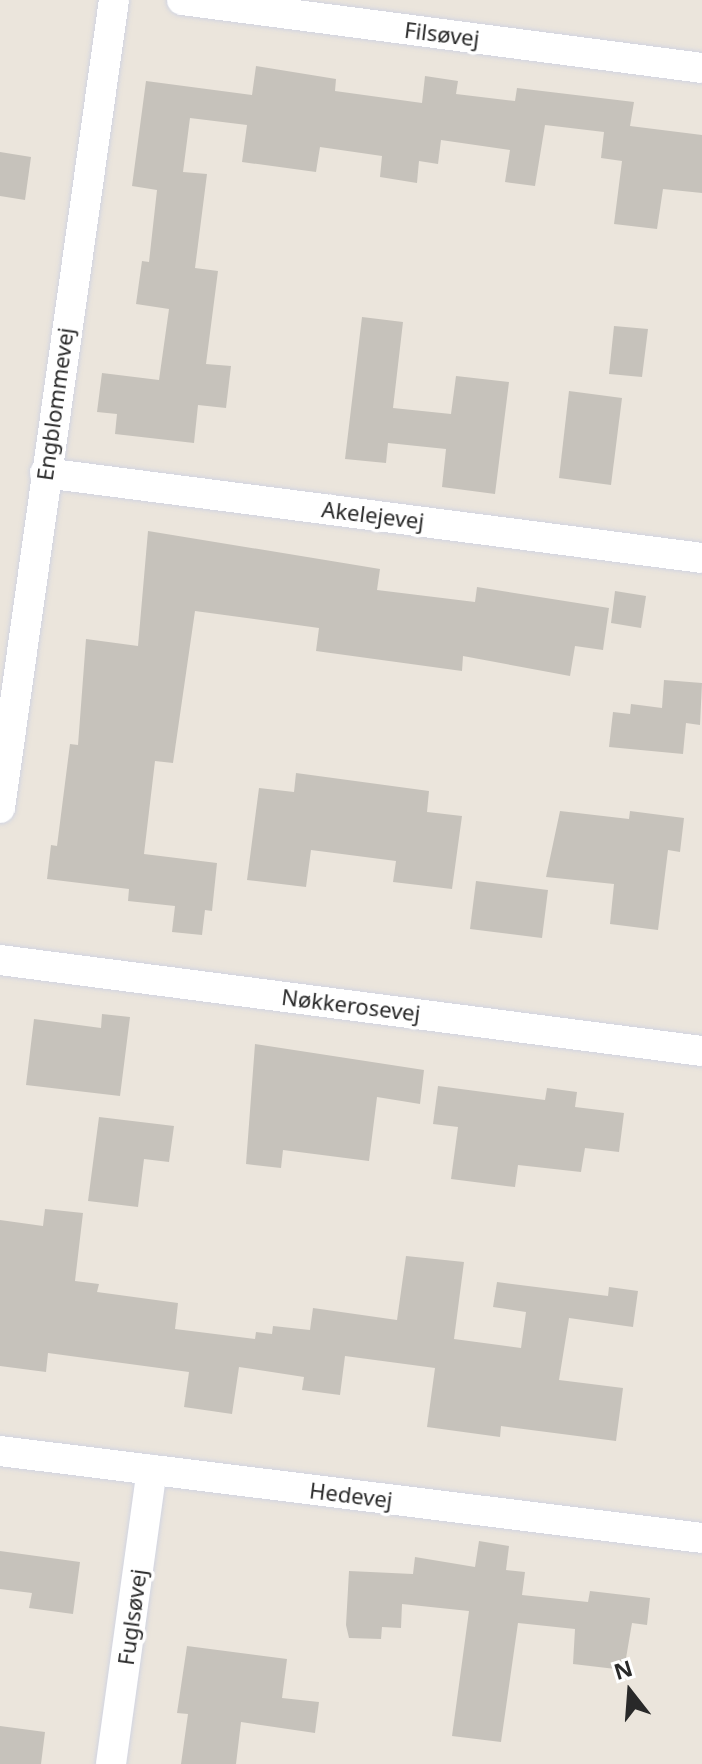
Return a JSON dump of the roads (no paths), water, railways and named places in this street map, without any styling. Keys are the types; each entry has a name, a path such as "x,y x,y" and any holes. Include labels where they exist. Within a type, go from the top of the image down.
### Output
{"street":[{"name":"Engblommevej","path":"0,808 114,0"},
{"name":"Filsøvej","path":"182,0 702,68"},
{"name":"Akelejevej","path":"45,473 702,558"},
{"name":"Nøkkerosevej","path":"0,960 702,1051"},
{"name":"Hedevej","path":"0,1451 702,1538"},
{"name":"Fuglsøvej","path":"111,1764 152,1470"}]}
